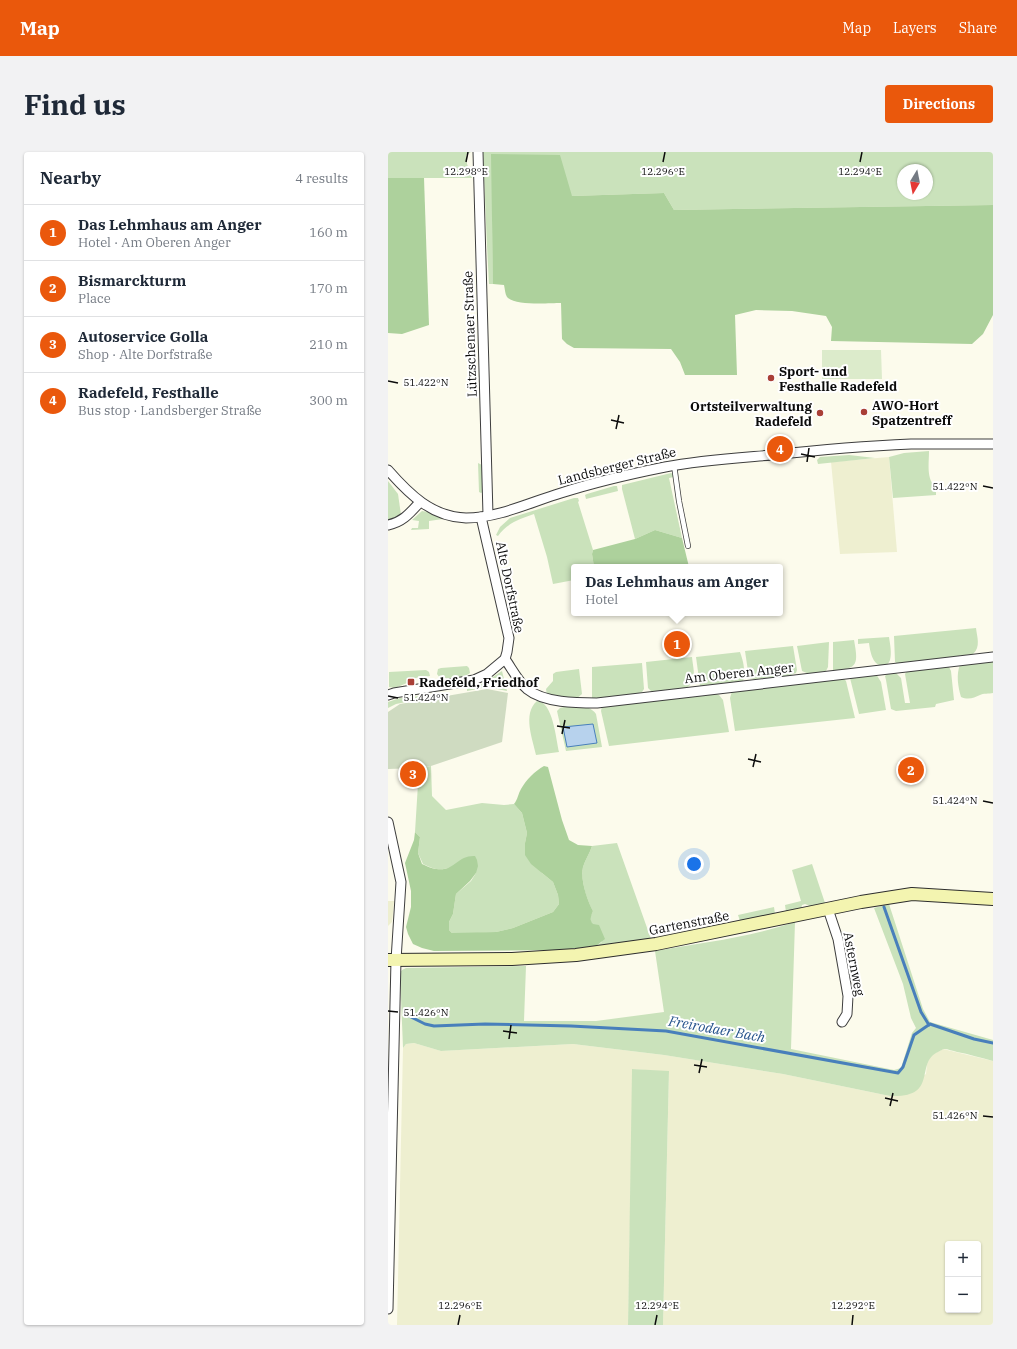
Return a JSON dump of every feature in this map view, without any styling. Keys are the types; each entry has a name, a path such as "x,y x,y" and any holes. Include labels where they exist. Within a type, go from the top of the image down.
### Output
{"main road":[{"name":"Gartenstraße","path":"392,960 512,959 576,955 656,944 860,902 912,894 993,899"}],"street":[{"name":"Lützschenaer Straße","path":"478,152 484,516"},
{"name":"Landsberger Straße","path":"388,470 404,488 420,502 442,513 454,517 484,516 576,488 674,465 843,448 910,444 993,444"},
{"path":"388,525 406,518 420,502"},
{"name":"Alte Dorfstraße","path":"484,516 509,638 505,658"},
{"name":"Am Oberen Anger","path":"505,658 529,690 551,699 574,704 597,703 993,657"},
{"path":"388,695 394,692 474,680 487,674 505,658"},
{"path":"388,822 401,882 392,960 388,1309"},
{"name":"Asternweg","path":"828,909 838,939 848,996 847,1014 842,1022"}],"lane":[{"path":"674,465 679,502 688,546"}],"green space":[{"path":"388,152 471,152 466,155 466,158 472,178 388,178"},
{"path":"483,152 993,152 993,205 674,210 664,193 572,196 492,154 493,284 489,284"},
{"path":"491,154 560,155 572,196 664,193 674,210 993,205 993,315 983,334 972,344 831,341 832,327 826,316 792,311 756,310 735,315 737,375 685,375 680,362 671,349 574,348 562,339 561,303 517,302 507,297 504,285 493,284"},
{"path":"388,178 424,178 429,325 402,334 388,333"},
{"path":"822,350 881,350 882,379 822,379"},
{"path":"929,451 929,476 936,488 936,495 893,498 889,457 904,453"},
{"path":"849,455 875,458 818,464 817,460 820,457"},
{"path":"889,457 897,552 840,554 831,462"},
{"path":"478,463 482,465 483,492 481,493 479,492"},
{"path":"671,473 674,477 669,478 682,538 655,530 635,539 622,485"},
{"path":"388,481 398,494 401,515 388,520"},
{"path":"617,486 618,491 586,499 585,495 587,494"},
{"path":"578,498 593,550 594,564 571,564 571,581 553,584 547,557 534,514 514,522 505,528 498,536 496,535 500,527 510,518"},
{"path":"422,511 428,512 443,519 429,521 429,529 411,530 412,528 418,528 419,521 412,520"},
{"path":"655,530 682,538 688,564 594,564 593,550 635,539"},
{"path":"976,628 978,645 973,654 898,664 895,662 894,636"},
{"path":"889,637 891,657 886,665 877,664 874,661 869,643 858,644 858,639"},
{"path":"854,640 856,654 855,663 848,669 833,671 833,642"},
{"path":"829,642 828,667 826,671 809,674 802,671 797,646"},
{"path":"793,646 797,670 796,673 788,676 754,679 749,678 745,651"},
{"path":"740,652 744,670 743,681 700,686 696,657"},
{"path":"692,657 694,674 692,682 686,688 652,692 648,688 646,662"},
{"path":"993,660 993,693 983,694 971,698 961,697 958,681 960,665"},
{"path":"642,663 644,689 642,692 636,694 592,698 592,667"},
{"path":"948,665 951,671 954,700 936,704 935,707 896,711 891,709 885,676 888,673 895,672 901,678 905,703 910,703 905,674 907,671"},
{"path":"467,666 470,673 467,675 455,678 440,678 437,674 438,669 441,668"},
{"path":"579,669 582,694 576,699 547,695 546,689 553,681 553,674 556,672"},
{"path":"426,670 429,672 430,676 408,679 407,683 395,688 389,687 389,672"},
{"path":"502,671 507,691 487,687 467,691 467,688 482,684"},
{"path":"876,674 881,682 886,710 859,714 850,678"},
{"path":"843,678 846,681 855,718 735,731 730,698 732,691"},
{"path":"487,689 508,693 502,742 431,766 388,769 388,712 400,704"},
{"path":"714,693 719,695 723,700 729,732 609,746 601,711 602,706"},
{"path":"421,696 421,699 396,704 388,708 388,702 400,698"},
{"path":"537,701 547,707 553,722 559,752 536,755 529,720 530,713"},
{"path":"564,707 586,707 596,714 602,747 566,751 557,711"},
{"path":"431,766 432,796 446,810 482,803 504,805 514,804 522,813 527,833 525,843 542,873 553,882 558,895 559,904 553,912 513,928 496,932 459,934 452,933 449,930 449,922 453,914 456,894 471,881 476,873 457,864 444,869 432,868 423,864 418,853 420,837 415,832 419,768"},
{"path":"544,766 548,767 569,840 578,845 592,846 583,867 582,877 586,895 593,911 591,921 593,924 599,925 605,939 596,946 561,950 434,951 413,944 406,927 411,907 411,891 405,863 414,840 415,832 420,837 418,853 422,864 441,869 452,866 468,857 475,856 477,860 478,866 476,873 456,894 453,914 449,922 449,930 452,933 496,932 513,928 553,912 559,904 558,895 553,882 531,864 525,855 527,833 522,813 514,804 525,782"},
{"path":"617,843 651,939 596,946 602,942 591,922 590,917 593,911 588,901 582,877 583,867 592,846"},
{"path":"812,864 825,903 810,906 805,904 802,905 801,909 786,912 785,905 801,901 792,870"},
{"path":"388,901 394,901 392,922 388,926"},
{"path":"889,904 923,1009 930,1022 993,1040 993,1061 944,1049 931,1057 927,1064 921,1086 915,1092 905,1095 890,1096 783,1074 664,1055 573,1044 441,1051 414,1043 406,1044 403,1048 400,973 406,968 526,966 524,1021 596,1021 664,1012 655,951 743,936 795,922 791,1049 894,1070 901,1068 912,1033 916,1028 911,1018 903,984 874,908"},
{"path":"774,907 775,914 740,921 738,915"},
{"path":"414,1043 441,1051 573,1044 664,1055 783,1074 890,1096 926,1074 927,1064 931,1055 943,1049 993,1061 993,1325 663,1325 669,1072 633,1069 628,1325 397,1325 403,1048 406,1044"},
{"path":"632,1069 669,1071 663,1325 628,1325"}],"water":[{"path":"593,724 597,743 567,747 563,727"}],"waterway":[{"path":"884,907 921,1012 929,1025"},
{"name":"Freirodaer Bach","path":"407,1015 425,1024 434,1026 485,1024 571,1026 666,1031 898,1073 903,1067 914,1035 930,1024 974,1039 993,1043"}],"place":[{"name":"Sport- und Festhalle Radefeld","path":"771,378"},
{"name":"AWO-Hort Spatzentreff","path":"864,412"},
{"name":"Ortsteilverwaltung Radefeld","path":"820,413"},
{"name":"Radefeld, Festhalle","path":"780,449"},
{"name":"Das Lehmhaus am Anger","path":"677,644"},
{"name":"Radefeld, Friedhof","path":"411,682"},
{"name":"Bismarckturm","path":"911,770"},
{"name":"Autoservice Golla","path":"413,774"}]}
